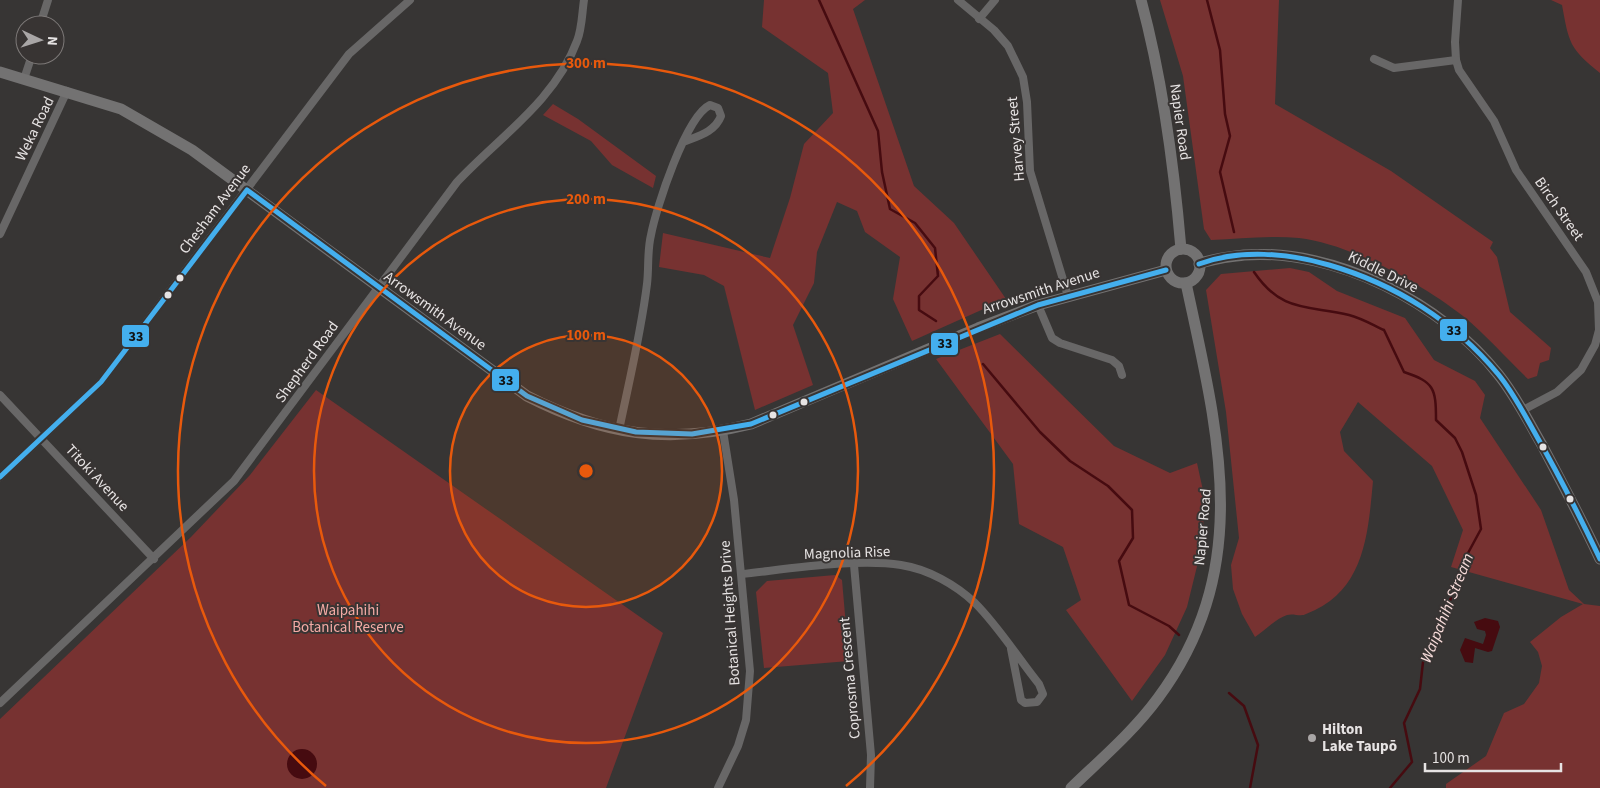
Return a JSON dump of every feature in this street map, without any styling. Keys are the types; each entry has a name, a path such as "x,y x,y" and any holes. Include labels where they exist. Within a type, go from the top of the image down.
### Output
{"street":[{"path":"43,15 48,0"},
{"name":"Chesham Avenue","path":"0,477 101,382 349,54 410,0"},
{"name":"Shepherd Road","path":"0,703 218,498 240,473 457,182 478,159 522,122 562,71 578,39 584,0"},
{"name":"Harvey Street","path":"958,0 994,30 1008,46 1024,77 1030,171 1068,296"},
{"path":"979,19 995,0"},
{"name":"Napier Road","path":"1141,0 1157,70 1177,203 1181,249"},
{"name":"Birch Street","path":"1458,0 1456,60 1463,75 1501,133 1516,170 1586,272 1598,302 1600,316 1594,345 1581,370 1557,392 1523,410"},
{"path":"1374,59 1394,68 1456,60"},
{"path":"24,79 29,65"},
{"name":"Arrowsmith Avenue","path":"0,72 67,91 121,109 142,119 192,150 527,396 577,418 619,430 672,436 723,431 777,415 978,328 1038,305 1166,270"},
{"name":"Weka Road","path":"0,234 67,91"},
{"path":"619,430 647,284 651,234 677,152 683,142 703,110 710,105 718,108 721,116 718,123 711,130 683,142"},
{"path":"1181,249 1193,253 1199,264 1196,276 1186,283 1176,282 1166,270 1170,254 1181,249"},
{"name":"Kiddle Drive","path":"1199,264 1234,256 1269,254 1290,255 1342,267 1414,303 1460,335 1498,373 1523,410 1579,514 1600,560"},
{"name":"Napier Road","path":"1071,788 1132,729 1166,687 1194,636 1214,576 1220,533 1222,483 1215,426 1186,283"},
{"path":"1038,305 1052,338 1060,343 1112,360 1119,366 1122,375"},
{"name":"Titoki Avenue","path":"0,395 154,559"},
{"name":"Botanical Heights Drive","path":"718,788 738,746 746,720 750,671 734,500 723,431"},
{"name":"Magnolia Rise","path":"742,574 879,563 903,566 930,574 948,583 975,603 1011,648 1039,684 1043,694 1037,702 1025,703 1021,700 1011,648"},
{"name":"Coprosma Crescent","path":"854,565 870,755 870,788"}],"green space":[{"path":"764,0 865,0 853,9 914,186 954,223 1006,299 912,341 893,299 900,257 865,232 857,211 837,202 817,252 814,283 793,325 813,385 755,410 724,286 704,275 659,267 663,233 770,258 790,198 804,144 833,113 828,73 762,27"},
{"path":"1160,0 1279,0 1275,104 1391,171 1493,242 1490,248 1497,257 1510,312 1551,348 1549,360 1540,363 1537,376 1528,379 1463,316 1427,291 1363,257 1341,248 1299,238 1266,237 1211,240 1204,229 1183,76"},
{"path":"1551,0 1600,0 1600,73 1576,51 1569,37 1562,5"},
{"path":"553,104 578,119 656,176 653,188 612,165 591,141 543,115"},
{"path":"1290,268 1309,272 1337,291 1405,318 1434,360 1475,381 1485,395 1480,418 1541,510 1569,590 1584,604 1600,606 1600,788 1446,788 1446,784 1486,756 1504,713 1524,704 1539,683 1542,666 1538,652 1530,642 1561,617 1583,604 1451,567 1463,530 1432,466 1358,402 1340,432 1344,451 1373,481 1369,521 1360,559 1352,576 1341,591 1326,604 1304,615 1283,617 1255,637 1242,614 1233,589 1231,565 1239,538 1226,412 1206,290 1221,274"},
{"path":"1000,334 1114,446 1170,473 1197,463 1204,495 1203,542 1187,607 1165,655 1132,701 1066,610 1081,600 1063,547 1019,524 1013,464 936,359"},
{"name":"Waipahihi Botanical Reserve","path":"316,390 663,633 606,788 0,788 0,719 191,537 250,475"},
{"path":"835,575 842,580 849,661 764,668 756,592 767,581"}],"shaded area":[{"path":"1485,618 1498,621 1500,627 1492,651 1488,652 1475,648 1473,663 1465,662 1460,650 1465,638 1483,644 1486,635 1485,631 1477,629 1474,622"},
{"path":"302,749 308,750 316,758 316,770 308,778 302,779 296,778 288,770 287,764 288,758 296,750"}],"waterway":[{"path":"819,0 878,131 882,172 890,209 915,223 935,248 938,276 919,296 919,310 936,321"},
{"name":"Waipahihi Stream","path":"1207,0 1220,50 1225,114 1230,136 1220,172 1234,232"},
{"name":"Waipahihi Stream","path":"1254,272 1264,285 1285,301 1308,308 1353,316 1384,330 1404,372 1422,379 1434,393 1436,420 1455,438 1462,452 1476,495 1481,529 1461,566 1441,629 1423,662 1420,689 1404,723 1412,762 1390,788"},
{"path":"983,364 1040,432 1070,461 1108,486 1132,510 1133,538 1119,561 1129,605 1169,626 1179,635"},
{"path":"1229,693 1244,706 1258,745 1250,788"}],"transit line":[{"name":"33","path":"0,477 101,382 247,190 527,396 582,420 636,432 692,434 751,424 1038,305 1166,270"},
{"name":"33","path":"1199,264 1231,256 1264,254 1314,261 1353,273 1377,283 1400,294 1443,321 1481,355 1509,388 1553,465 1600,559"}],"place":[{"name":"Hilton Lake Taupō","path":"1312,738"}]}
